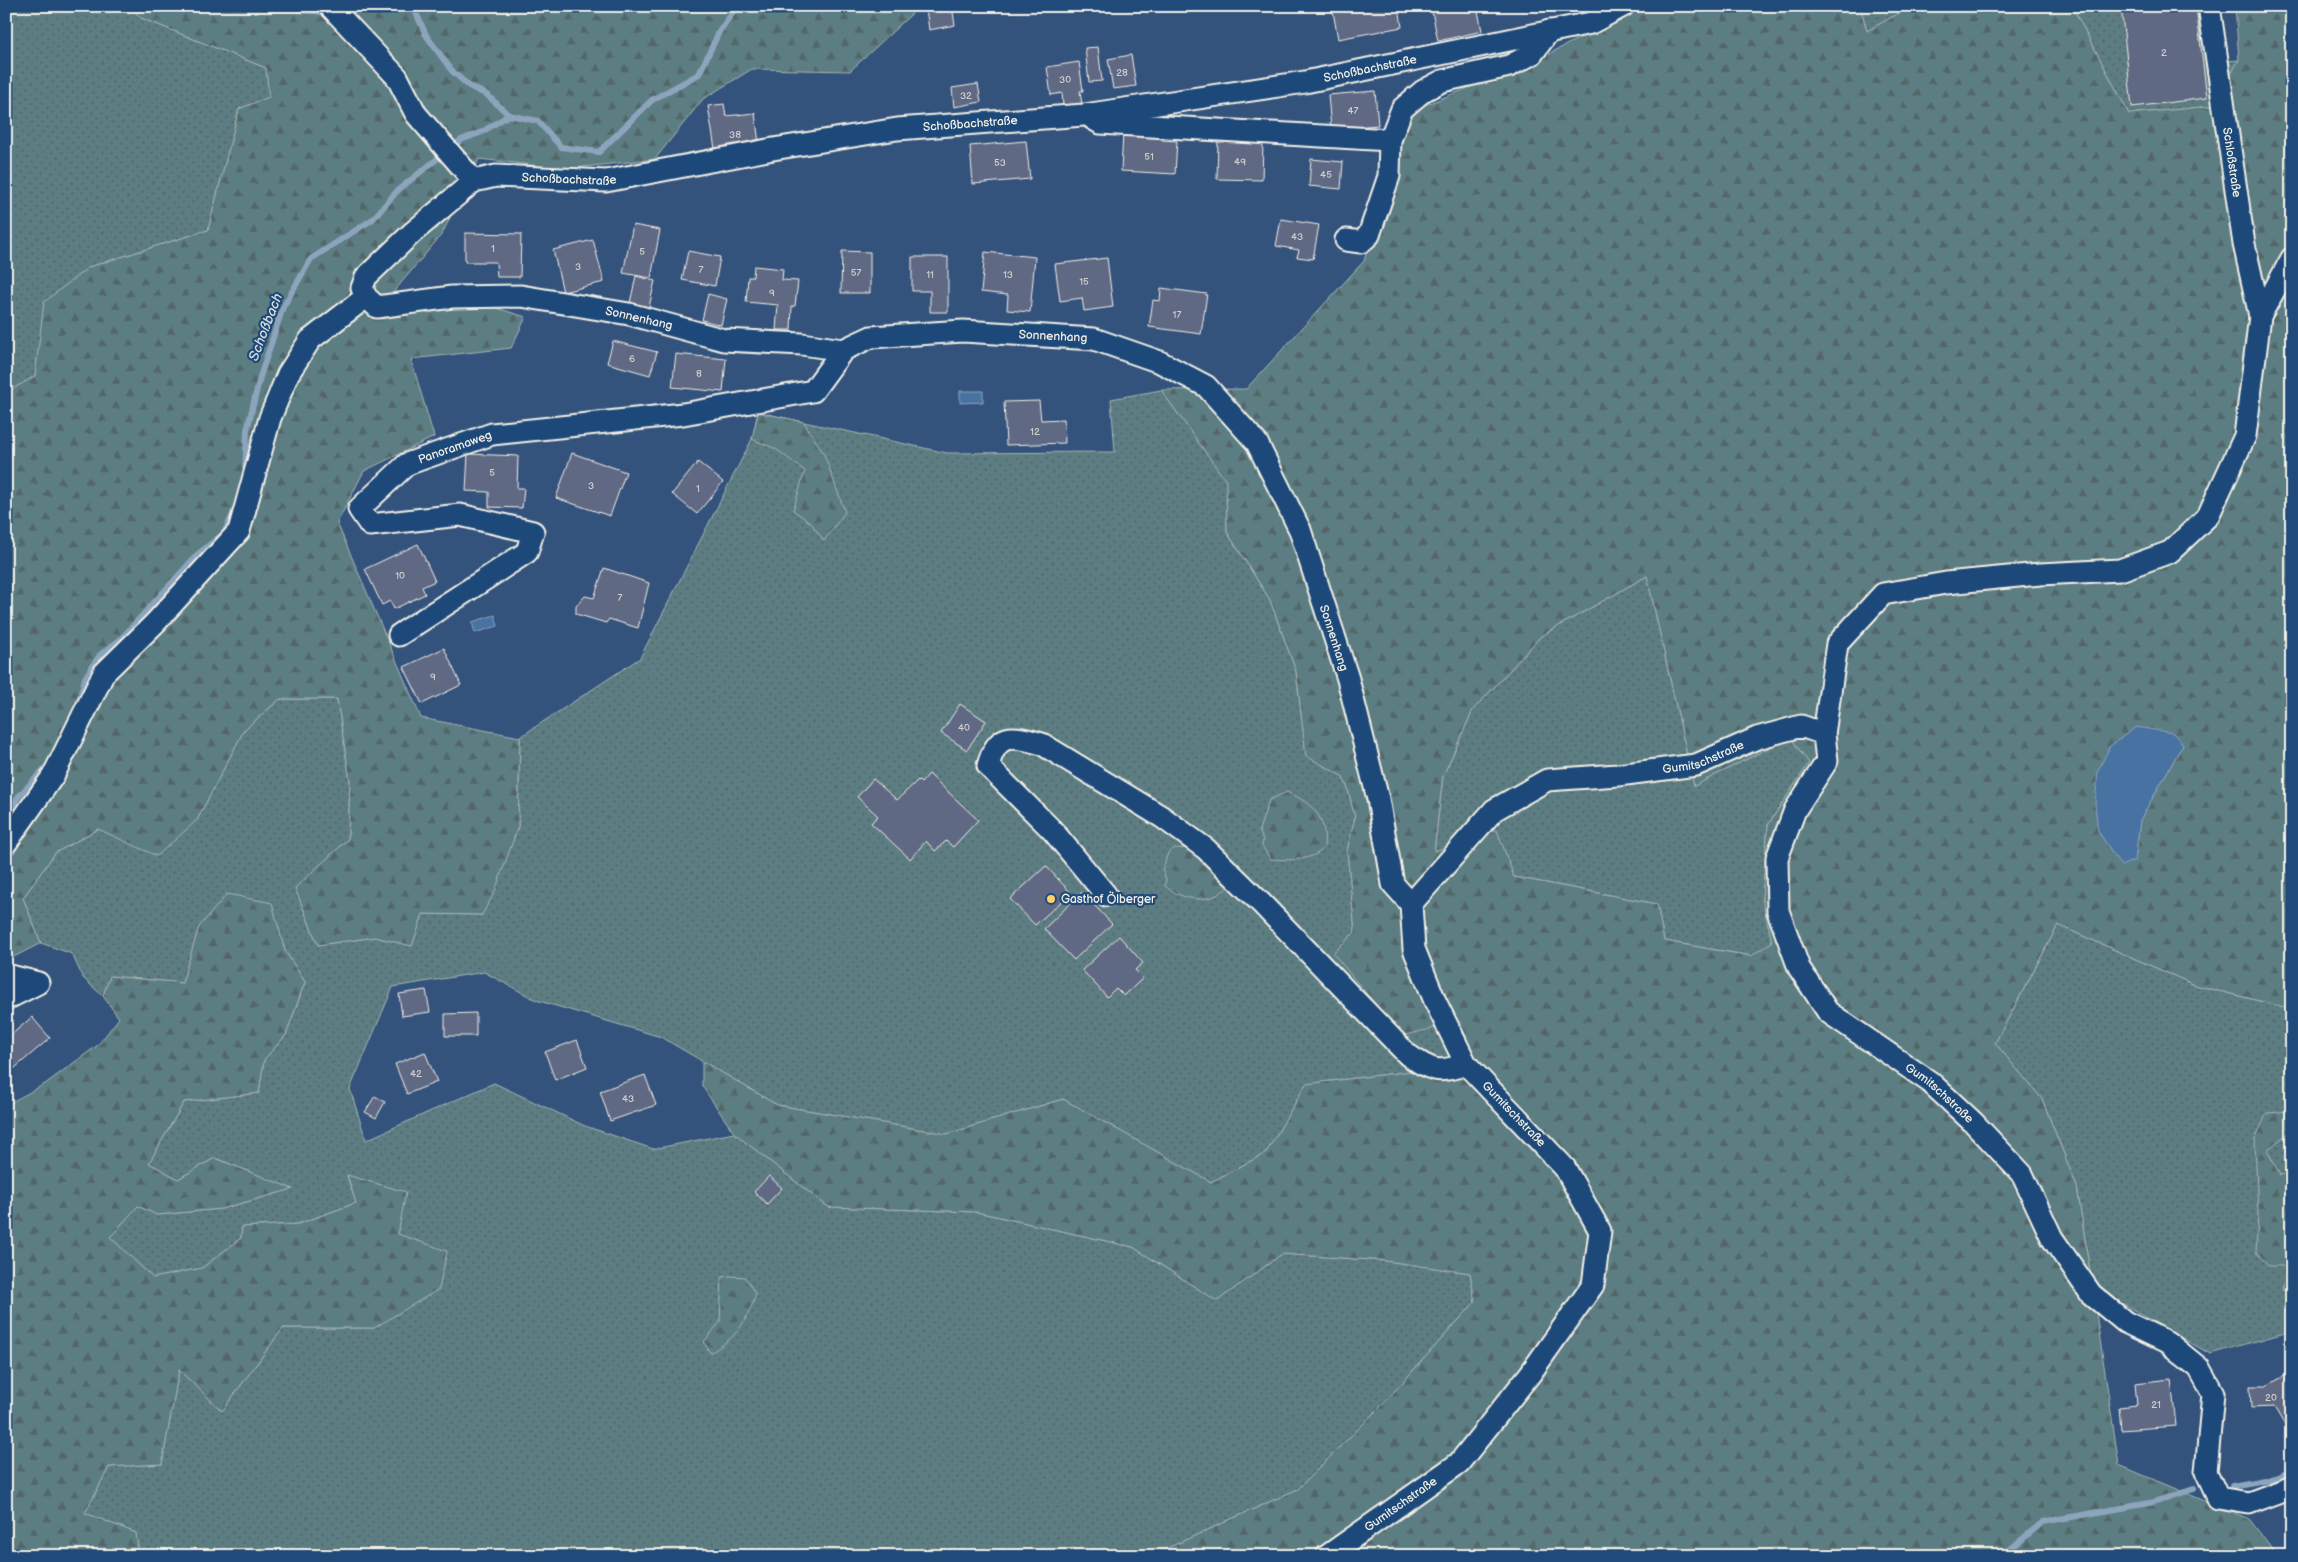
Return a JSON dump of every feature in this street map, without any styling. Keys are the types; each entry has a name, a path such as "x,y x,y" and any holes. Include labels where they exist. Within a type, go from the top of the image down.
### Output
{"street":[{"path":"330,6 397,77 416,114 474,181"},
{"name":"Schoßbachstraße","path":"366,296 362,288 366,277 412,233 474,181 496,176 606,181 773,149 897,129 1084,115 1305,82 1550,32 1589,15 1623,6"},
{"name":"Schloßstraße","path":"2209,6 2244,244 2260,316"},
{"path":"1346,240 1361,242 1369,235 1389,176 1390,140 1402,110 1422,91 1442,81 1509,66 1532,54 1550,32"},
{"path":"1084,115 1100,123 1390,140"},
{"path":"1824,734 1837,644 1883,594 1955,582 2040,574 2120,570 2170,552 2208,516 2245,436 2260,316 2292,258"},
{"path":"6,843 53,776 104,673 155,623 239,531 270,418 288,374 310,340 366,296"},
{"name":"Sonnenhang","path":"366,296 377,307 452,297 521,296 629,314 724,340 802,344 843,350 871,337 963,331 1094,339 1160,362 1206,386 1256,443 1300,530 1348,679 1378,799 1393,884 1411,904"},
{"name":"Panoramaweg","path":"400,635 527,552 533,532 460,515 370,525 359,509 407,464 492,434 684,414 814,391 843,350"},
{"name":"Gumitschstraße","path":"1327,1556 1459,1463 1530,1374 1593,1285 1600,1231 1565,1168 1466,1064 1434,1001 1414,949 1411,904 1494,810 1547,780 1618,776 1696,765 1757,738 1801,726 1824,734 1827,761 1795,810 1776,858 1778,911 1799,968 1828,1012 1930,1082 1974,1123 2022,1174 2052,1238 2090,1294 2125,1322 2167,1342 2198,1368 2213,1393 2206,1472 2218,1498 2249,1503 2292,1488"},
{"path":"1106,895 1053,831 988,766 993,748 1003,739 1022,738 1042,744 1162,817 1206,849 1408,1055 1428,1068 1445,1072 1466,1064"},
{"path":"6,975 38,983 6,999"}],"green space":[{"path":"6,6 130,6 141,18 266,68 270,97 239,109 208,230 89,267 45,302 35,376 6,393"},
{"path":"130,6 930,6 917,9 850,71 752,69 703,99 655,159 566,169 479,159 442,234 376,313 473,301 526,317 511,348 411,359 434,437 364,471 337,523 421,718 520,737 518,827 495,891 482,915 423,914 412,946 375,937 318,945 295,888 348,839 350,781 337,699 280,699 244,730 197,820 157,856 98,829 55,853 23,898 41,943 6,961 6,393 35,376 44,302 89,267 208,230 239,109 269,97 266,68 141,18"},
{"path":"1642,6 1860,6 1867,31 1912,6 2072,6 2129,114 2212,106 2239,60 2235,6 2292,6 2292,1009 2195,985 2058,925 1995,1043 2042,1099 2077,1187 2119,1465 2250,1520 2277,1556 1150,1556 1298,1489 1383,1404 1475,1302 1470,1273 1386,1261 1282,1254 1217,1301 1133,1247 977,1212 828,1207 734,1133 702,1086 702,1061 777,1105 947,1134 1063,1099 1211,1182 1266,1153 1306,1084 1413,1071 1446,1080 1476,1060 1460,1022 1405,1035 1381,1011 1333,953 1355,932 1347,851 1355,817 1347,786 1342,776 1306,756 1296,671 1270,600 1227,532 1226,481 1161,390 1246,389 1364,261 1410,111 1531,63","holes":["1647,576 1694,786 1790,737 1809,763 1768,825 1762,898 1772,942 1751,956 1664,941 1657,904 1514,877 1497,830 1434,851 1443,776 1473,710 1541,636","2183,744 2140,820 2135,860 2121,865 2098,831"]},
{"path":"1860,6 1912,6 1867,31"},
{"path":"2072,6 2217,6 2226,61 2239,60 2212,106 2129,114"},
{"path":"1161,390 1227,481 1227,532 1270,600 1296,671 1306,755 1342,776 1347,786 1355,817 1347,851 1355,932 1333,953 1459,1022 1476,1060 1446,1080 1413,1071 1306,1084 1266,1153 1211,1182 1063,1099 947,1134 777,1105 661,1037 536,1000 484,972 393,987 350,1089 366,1140 494,1083 585,1126 653,1149 734,1133 828,1207 977,1212 1133,1247 1217,1301 1282,1254 1386,1261 1470,1273 1475,1302 1383,1404 1298,1489 1150,1556 139,1556 136,1533 85,1513 109,1467 162,1464 179,1370 222,1411 283,1328 374,1328 398,1234 347,1176 356,1203 298,1224 242,1227 241,1238 202,1268 153,1278 110,1237 138,1206 157,1215 221,1209 292,1189 215,1158 178,1179 149,1163 184,1102 259,1093 264,1060 286,1035 305,982 285,951 271,903 199,927 182,983 110,976 103,996 83,978 72,954 41,943 23,898 55,853 98,829 197,820 244,730 280,699 337,699 350,781 348,839 295,888 318,945 375,937 412,946 423,914 482,915 518,827 520,737 640,658 752,439 758,412 947,453 1115,452 1111,399"},
{"path":"758,412 804,422 824,454 845,512 824,541 811,523 793,510 805,471 776,449 752,439"},
{"path":"1647,576 1694,786 1790,737 1809,763 1768,825 1762,898 1772,942 1752,956 1664,941 1657,904 1514,877 1434,852 1443,776 1473,710 1541,636"},
{"path":"1287,792 1305,801 1317,813 1323,828 1324,848 1306,858 1292,860 1270,859 1262,846 1263,840 1259,830 1269,800"},
{"path":"1175,848 1192,849 1228,875 1228,887 1213,897 1196,899 1180,895 1165,886 1166,879 1162,870 1168,853"},
{"path":"227,894 272,903 285,951 305,982 286,1035 264,1060 259,1093 184,1102 149,1163 178,1179 215,1158 293,1189 221,1209 157,1215 138,1206 110,1237 153,1278 202,1268 241,1238 242,1227 298,1224 356,1203 347,1175 406,1192 398,1234 447,1251 439,1289 374,1328 283,1328 222,1411 179,1370 162,1464 109,1467 85,1513 136,1533 139,1556 6,1556 6,1105 45,1084 98,1045 119,1018 103,996 110,976 182,983 199,927"},
{"path":"2058,925 2195,985 2292,1009 2292,1331 2210,1354 2092,1286 2077,1187 2042,1099 1995,1043"},
{"path":"2290,1111 2292,1130 2267,1150 2280,1175 2292,1172 2292,1293 2282,1290 2287,1266 2269,1266 2256,1252 2258,1215 2255,1139 2267,1113"},
{"path":"722,1277 745,1277 756,1295 739,1329 727,1341 710,1353 704,1342 720,1322"}],"water":[{"path":"960,391 983,391 983,402 960,403"},
{"path":"495,615 498,626 475,633 472,622"},
{"path":"2136,727 2173,733 2183,744 2140,820 2135,860 2121,866 2098,831 2095,804 2098,771 2110,746"}],"building":[{"path":"952,6 955,25 929,30 926,9"},
{"path":"1332,6 1399,6 1402,27 1338,39"},
{"path":"1431,6 1477,6 1482,31 1438,41"},
{"path":"2121,6 2196,6 2207,98 2132,107"},
{"path":"1098,47 1102,81 1089,82 1085,48"},
{"path":"1131,55 1136,86 1113,89 1108,59"},
{"path":"1079,62 1083,91 1080,91 1082,105 1063,106 1062,93 1051,95 1047,67"},
{"path":"978,84 981,102 954,107 952,88"},
{"path":"1375,91 1378,125 1331,129 1328,95"},
{"path":"724,104 726,116 755,113 759,143 715,149 708,106"},
{"path":"1123,133 1162,135 1162,140 1177,141 1175,174 1121,171"},
{"path":"1026,141 1030,179 973,184 970,146"},
{"path":"1218,141 1263,143 1262,180 1217,179"},
{"path":"1311,159 1343,162 1341,189 1309,186"},
{"path":"1281,219 1319,225 1313,259 1297,257 1299,250 1276,246"},
{"path":"633,225 660,230 651,278 623,273"},
{"path":"465,233 521,234 520,277 497,277 496,262 465,262"},
{"path":"593,240 604,282 563,292 553,250"},
{"path":"688,251 720,257 715,286 682,280"},
{"path":"842,251 870,252 870,293 841,293"},
{"path":"985,252 1035,257 1030,312 1007,310 1008,295 981,292"},
{"path":"912,257 948,257 948,312 930,312 930,291 912,291"},
{"path":"1107,258 1113,307 1084,311 1082,298 1060,301 1055,264"},
{"path":"754,266 783,269 782,280 798,281 795,306 792,306 791,330 776,330 778,305 746,302 748,277 753,277"},
{"path":"636,276 655,281 649,307 630,303"},
{"path":"1161,288 1207,294 1201,334 1149,327 1153,300 1160,301"},
{"path":"708,294 727,299 721,325 702,320"},
{"path":"613,341 657,352 650,375 607,363"},
{"path":"676,354 726,359 723,392 672,387"},
{"path":"1039,401 1041,420 1064,419 1065,443 1006,445 1004,402"},
{"path":"572,453 626,472 610,516 556,498"},
{"path":"468,454 518,456 517,488 524,488 522,508 489,507 489,492 466,491"},
{"path":"698,462 723,482 697,514 672,494"},
{"path":"418,544 435,581 422,587 425,594 394,609 390,601 382,605 365,569"},
{"path":"604,568 649,583 638,628 609,619 606,623 576,614 576,606 585,596 594,598"},
{"path":"444,648 461,685 422,704 404,667"},
{"path":"960,704 986,721 967,750 941,733"},
{"path":"929,774 978,820 953,847 946,841 935,851 926,841 910,859 871,823 878,816 857,797 873,779 897,800 918,780 921,783"},
{"path":"1046,866 1071,893 1035,925 1010,899"},
{"path":"1082,892 1112,924 1074,960 1044,929"},
{"path":"1119,936 1143,963 1135,970 1143,978 1124,996 1116,988 1107,997 1082,970"},
{"path":"426,990 430,1012 402,1016 399,994"},
{"path":"476,1013 476,1036 445,1036 445,1014"},
{"path":"32,1017 50,1038 9,1073 6,1068 6,1031 10,1036"},
{"path":"577,1040 587,1067 555,1080 545,1052"},
{"path":"425,1052 437,1082 407,1094 395,1064"},
{"path":"645,1075 656,1105 610,1121 600,1091"},
{"path":"375,1096 385,1102 376,1118 365,1112"},
{"path":"769,1176 782,1188 767,1204 754,1192"},
{"path":"2292,1372 2292,1423 2286,1427 2274,1407 2251,1408 2250,1386 2266,1386"},
{"path":"2171,1379 2176,1426 2121,1430 2119,1407 2137,1405 2135,1383"}],"waterway":[{"path":"294,6 299,10 324,12"},
{"path":"413,6 426,35 452,71 469,86 487,95 509,115"},
{"name":"Schoßbach","path":"245,474 247,430 260,377 283,307 311,259 373,219 398,190 461,140 482,132 509,115 538,121 561,147 599,152 652,100 699,74 719,32 737,6"},
{"name":"Schoßbach","path":"776,6 801,9 811,6"},
{"name":"Schoßbach","path":"78,705 85,678 100,655 120,640 198,554 224,533 235,510"},
{"name":"Schoßbach","path":"6,818 18,797 48,765"},
{"path":"2232,1486 2275,1478 2292,1471"},
{"path":"2002,1556 2043,1522 2150,1503 2194,1489"}],"place":[{"name":"Gasthof Ölberger","path":"1051,899"}]}
